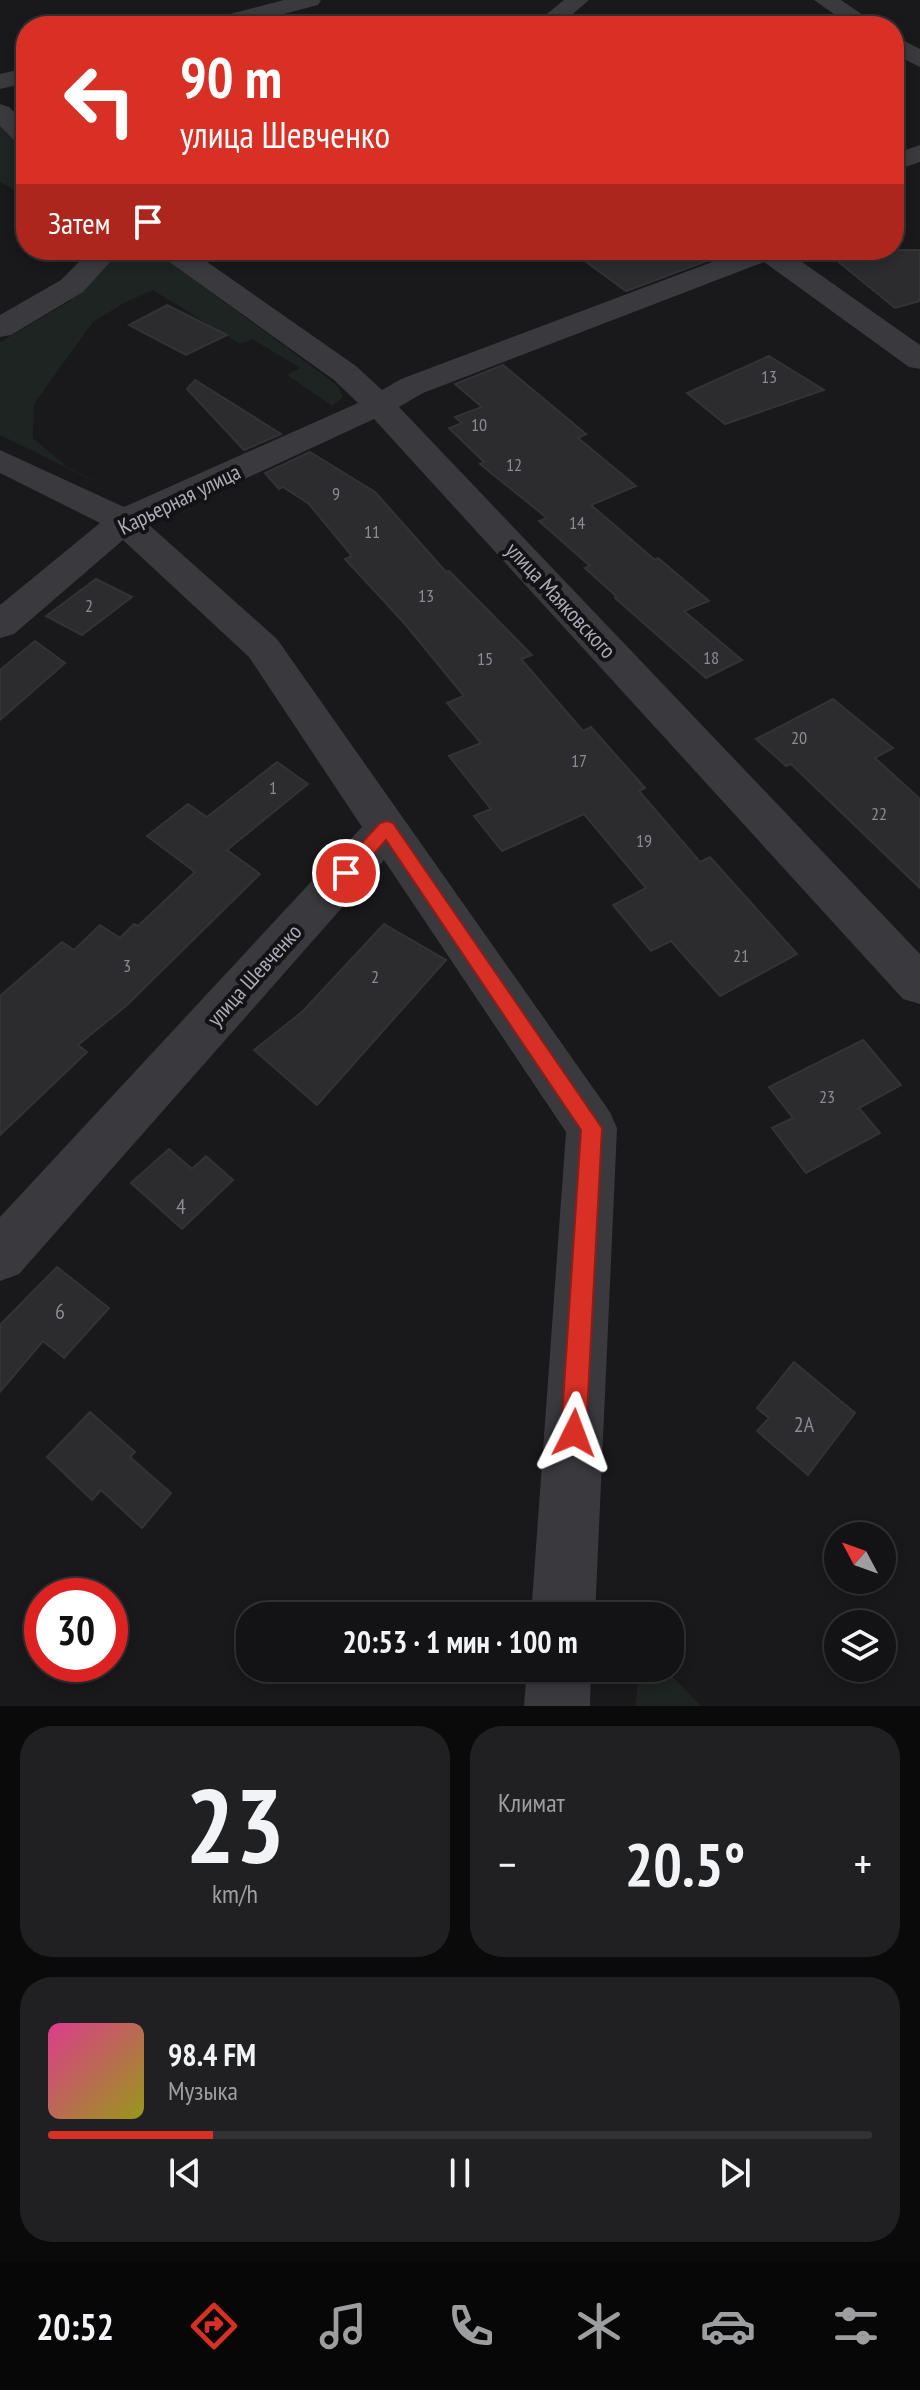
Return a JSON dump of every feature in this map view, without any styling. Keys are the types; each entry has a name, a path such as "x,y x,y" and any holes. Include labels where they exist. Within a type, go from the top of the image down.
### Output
{"street":[{"path":"249,16 310,0"},
{"path":"557,16 578,0"},
{"path":"825,0 851,16"},
{"path":"0,112 16,127"},
{"path":"0,328 72,286 97,260"},
{"name":"улица Маяковского","path":"185,260 345,373 379,405 920,985"},
{"name":"Карьерная улица","path":"0,625 124,521 379,405 412,386 743,260"},
{"path":"780,260 920,360"},
{"path":"0,460 124,521 263,648 592,1128 564,1602"},
{"name":"улица Шевченко","path":"0,1256 387,828"},
{"path":"557,1706 558,1682"}],"shaded area":[{"path":"0,123 16,139 16,191 0,182"},
{"path":"109,260 168,260 329,379 343,397 332,406 287,375 300,368 252,339 240,344 153,290 124,303 93,322 34,404 33,438 66,466 131,499 0,435 0,342 70,301"},
{"path":"638,1682 678,1682 701,1706 635,1706"}],"building":[{"path":"904,250 920,250 920,301 895,308 836,260 904,260"},
{"path":"584,260 709,260 626,291"},
{"path":"167,305 227,335 186,355 129,325"},
{"path":"769,356 824,390 725,424 687,393"},
{"path":"503,365 586,434 578,438 636,486 591,505 709,601 684,611 742,660 706,678 615,598 585,568 590,566 539,521 547,518 480,464 484,462 449,428 462,423 455,417 482,407 455,384"},
{"path":"195,380 281,434 244,450 187,389"},
{"path":"310,452 375,492 446,572 449,571 532,655 521,659 583,731 591,727 645,788 639,791 700,862 710,857 797,954 720,996 671,941 651,951 613,905 646,888 584,814 502,851 474,816 491,809 449,756 481,743 447,703 464,696 405,624 345,559 352,556 309,504 283,487 279,489 265,473"},
{"path":"96,579 132,597 82,635 46,616"},
{"path":"35,641 65,663 0,720 0,670"},
{"path":"833,699 893,748 875,758 920,799 920,888 791,764 786,766 756,739"},
{"path":"277,762 308,784 227,850 260,874 127,1005 78,1045 87,1052 0,1135 0,996 62,942 74,950 100,925 120,938 134,924 138,926 195,872 147,836 188,804 207,817"},
{"path":"384,924 446,960 317,1105 254,1050 302,1012"},
{"path":"863,1040 901,1085 859,1108 880,1133 806,1173 772,1128 793,1118 769,1087"},
{"path":"169,1149 192,1169 206,1156 233,1180 182,1229 131,1183"},
{"path":"57,1267 109,1308 64,1358 43,1341 0,1392 0,1325"},
{"path":"794,1362 855,1413 808,1475 757,1431 769,1418 757,1408"},
{"path":"90,1412 135,1452 130,1457 171,1493 142,1528 101,1490 92,1500 47,1457"}],"route":[{"path":"346,873 387,828 592,1128 574,1433"}]}
